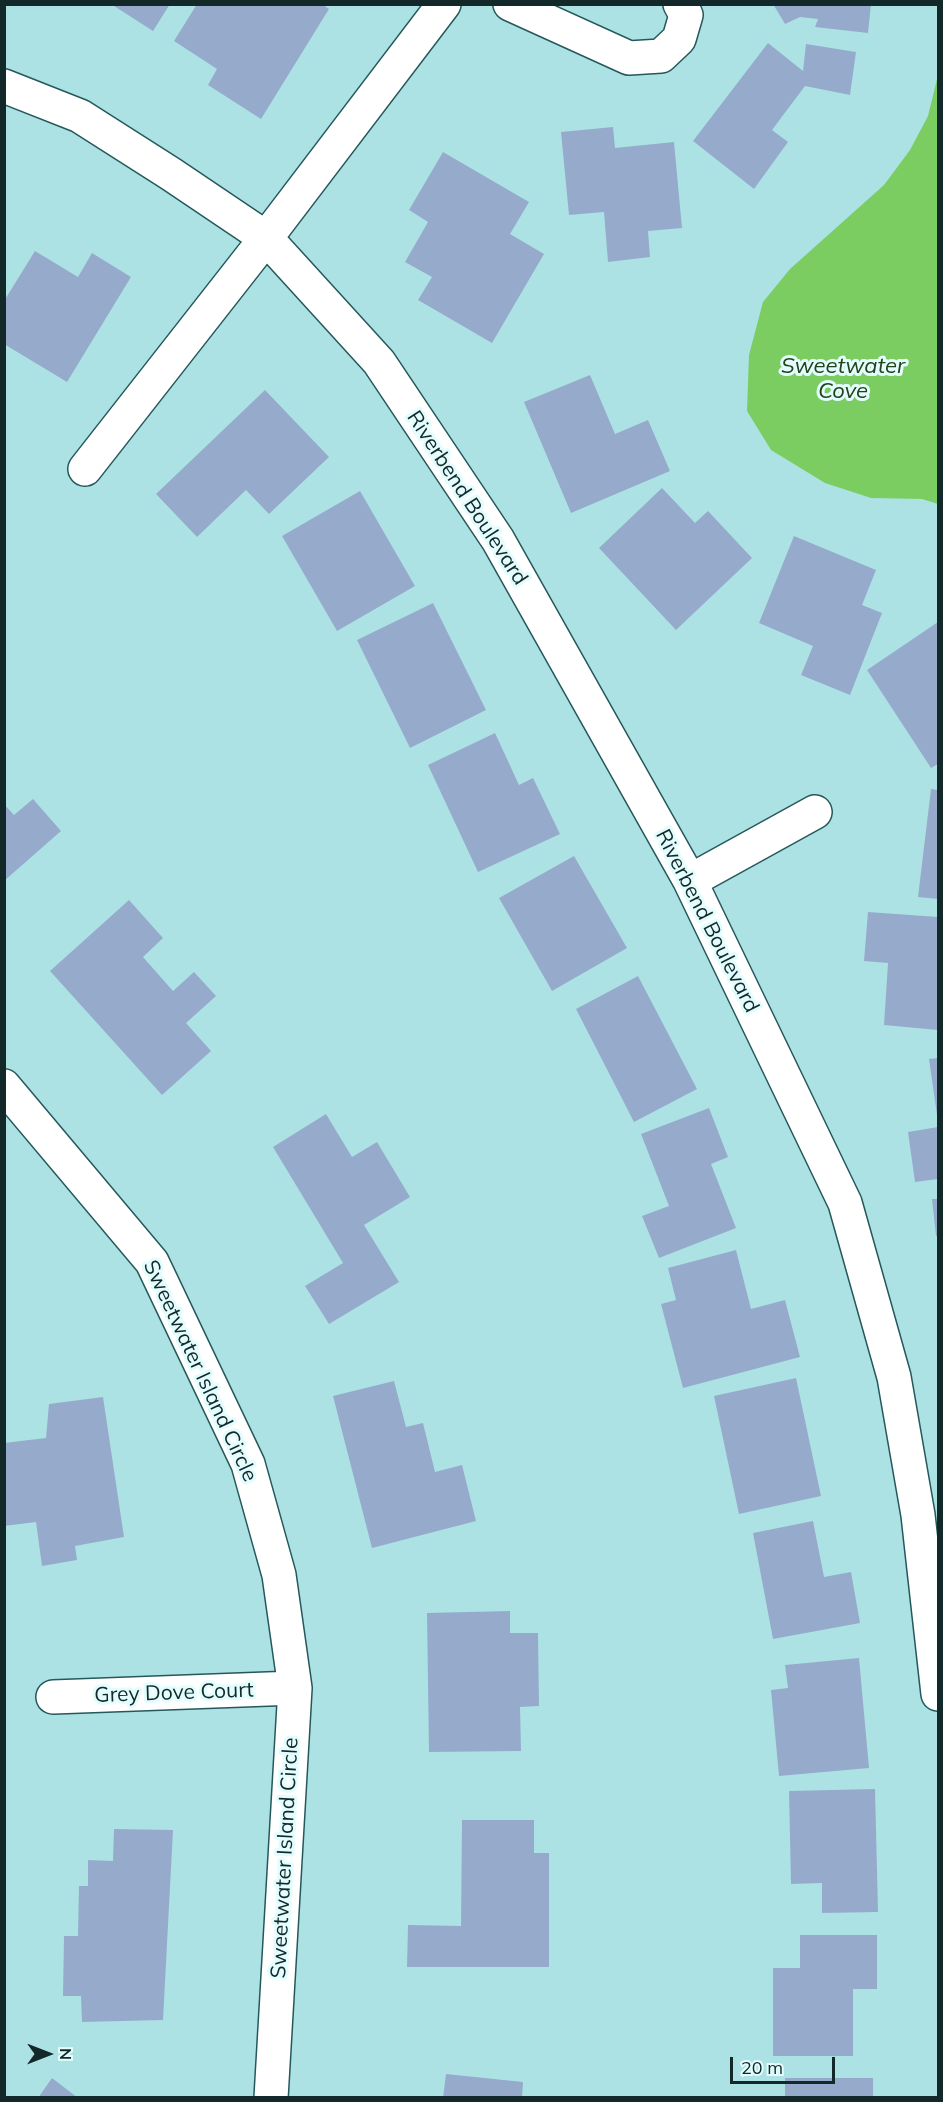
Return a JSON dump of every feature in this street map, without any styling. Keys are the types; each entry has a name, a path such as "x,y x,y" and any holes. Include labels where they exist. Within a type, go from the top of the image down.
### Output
{"street":[{"path":"85,470 444,4"},
{"path":"510,4 629,58 661,56 679,39 686,15 680,4"},
{"name":"Riverbend Boulevard","path":"4,86 80,116 266,238 379,362 498,540 690,881 845,1203 894,1377 918,1515 939,1694"},
{"path":"690,881 816,812"},
{"name":"Sweetwater Island Circle","path":"4,1086 152,1262 248,1464 279,1575 295,1688 271,2097"},
{"name":"Grey Dove Court","path":"53,1697 295,1688"}],"water":[{"name":"Sweetwater Cove","path":"938,75 938,504 922,499 871,498 825,483 771,450 747,411 749,355 763,302 790,269 884,185 910,150 928,116"}],"building":[{"path":"111,4 170,4 153,31"},
{"path":"197,4 322,4 329,9 261,119 208,85 217,69 174,41"},
{"path":"773,4 871,4 868,33 815,27 818,19 800,17 785,24"},
{"path":"768,43 803,71 806,44 856,52 850,95 805,86 772,130 788,142 754,189 693,141"},
{"path":"613,127 615,148 674,142 682,228 648,231 650,257 608,262 604,212 569,215 561,132"},
{"path":"443,152 529,202 510,234 544,254 492,343 418,300 432,277 405,262 428,222 409,210"},
{"path":"35,251 78,277 92,253 131,277 67,382 4,344 4,301"},
{"path":"590,375 615,434 648,420 670,471 571,513 524,402"},
{"path":"265,390 329,457 269,514 246,490 197,537 156,494"},
{"path":"662,488 695,523 708,511 752,558 676,630 599,548"},
{"path":"360,491 415,586 337,631 282,536"},
{"path":"794,536 876,570 862,605 882,613 850,695 801,675 813,646 759,623"},
{"path":"433,603 486,710 410,748 357,640"},
{"path":"938,622 938,764 931,768 867,670"},
{"path":"495,733 519,785 533,778 560,834 478,872 428,765"},
{"path":"931,789 938,790 938,899 918,897"},
{"path":"33,799 61,831 4,881 4,804 14,815"},
{"path":"574,856 627,948 552,991 499,898"},
{"path":"129,900 163,938 143,957 173,991 194,972 216,996 186,1023 211,1051 162,1095 50,971"},
{"path":"868,912 938,917 938,1030 884,1025 888,963 864,961"},
{"path":"638,976 697,1089 634,1122 576,1009"},
{"path":"938,1058 938,1115 937,1115 929,1059"},
{"path":"709,1108 728,1157 711,1164 736,1228 659,1258 642,1216 669,1206 641,1134"},
{"path":"326,1114 352,1157 377,1142 410,1197 364,1225 399,1282 329,1324 305,1286 343,1263 273,1147"},
{"path":"938,1127 938,1179 915,1182 908,1132"},
{"path":"932,1199 938,1199 938,1236 936,1236"},
{"path":"736,1250 751,1309 785,1300 800,1357 683,1388 661,1304 676,1300 668,1268"},
{"path":"796,1378 821,1496 739,1514 714,1396"},
{"path":"394,1381 406,1427 423,1423 435,1472 462,1465 476,1521 372,1548 333,1396"},
{"path":"103,1397 124,1537 75,1546 77,1560 42,1566 36,1522 4,1526 4,1443 46,1438 49,1404"},
{"path":"813,1521 824,1577 851,1572 860,1623 773,1639 753,1533"},
{"path":"510,1611 510,1633 538,1633 539,1706 520,1707 521,1751 429,1752 427,1613"},
{"path":"859,1658 869,1768 779,1776 771,1690 788,1688 785,1665"},
{"path":"875,1789 878,1912 822,1913 822,1883 791,1884 789,1791"},
{"path":"462,1820 534,1820 534,1853 549,1853 549,1967 407,1967 408,1925 461,1926"},
{"path":"114,1829 173,1830 163,2020 82,2022 81,1996 63,1996 64,1936 78,1936 79,1886 88,1886 88,1860 113,1861"},
{"path":"800,1935 877,1935 877,1989 853,1989 853,2056 773,2056 773,1968 800,1968"},
{"path":"446,2074 523,2082 522,2098 443,2098"},
{"path":"52,2078 78,2098 38,2098"},
{"path":"785,2078 873,2078 873,2098 785,2098"}]}
